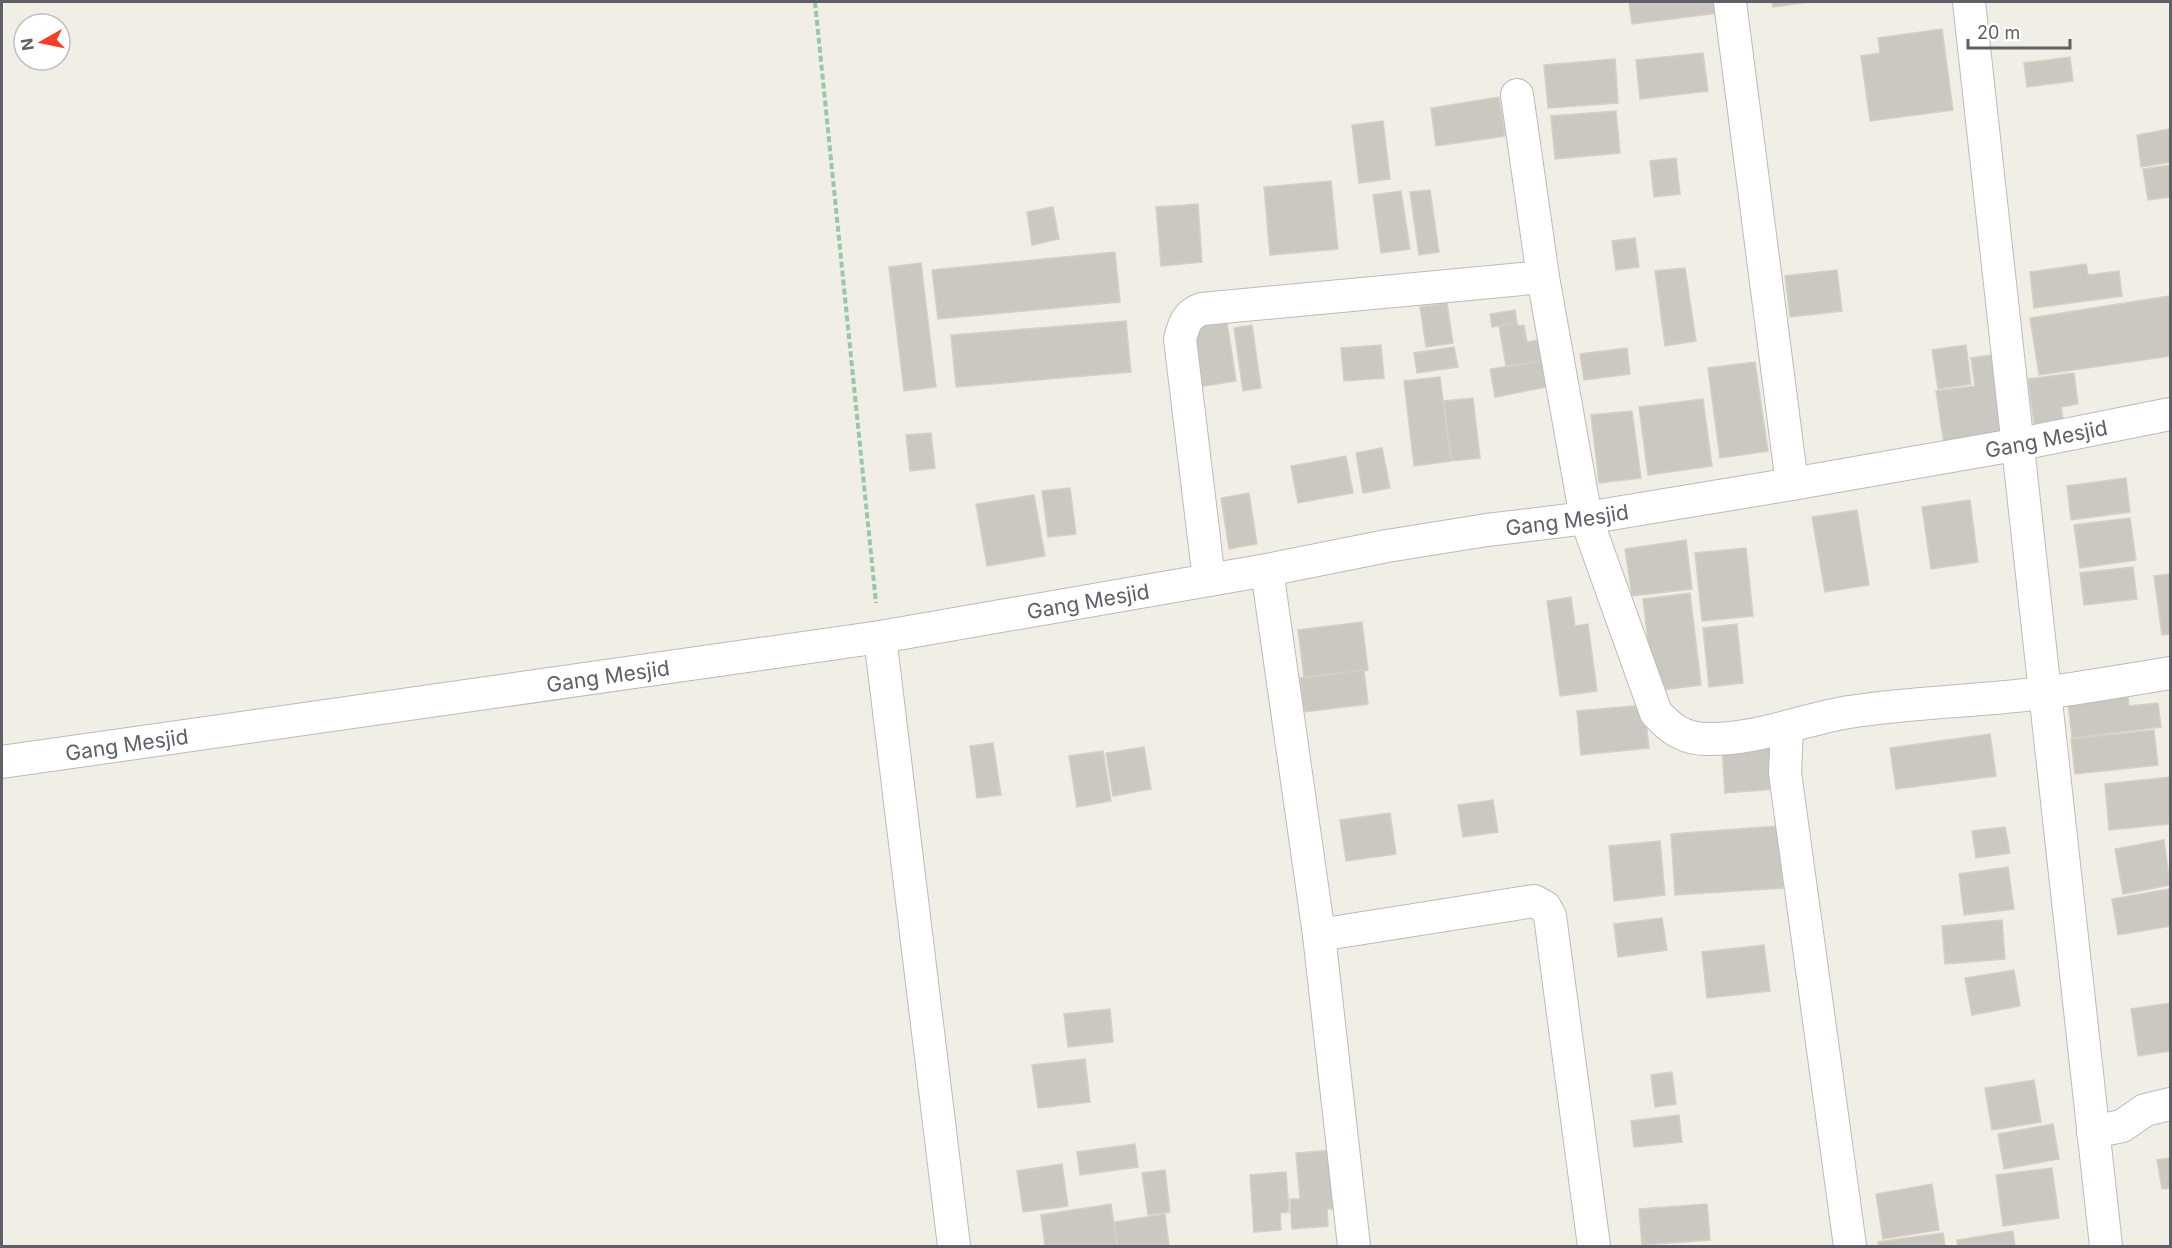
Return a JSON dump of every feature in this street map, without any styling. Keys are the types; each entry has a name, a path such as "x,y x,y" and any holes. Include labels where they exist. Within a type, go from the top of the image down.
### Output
{"street":[{"path":"1730,2 1792,484"},
{"path":"1969,2 2020,444 2044,693 2106,1246"},
{"path":"1517,95 1544,277 1586,518 1656,713 1671,729 1687,737 1706,740 1742,737 1787,728 1804,720 1852,712 2044,693 2170,674"},
{"path":"1209,580 1179,339 1192,312 1202,309 1544,277"},
{"name":"Gang Mesjid","path":"2,762 880,637 1267,570 1476,531 1586,518 1792,484 2020,444 2170,414"},
{"path":"1267,570 1319,935 1354,1246"},
{"path":"880,637 954,1246"},
{"path":"1787,728 1785,773 1850,1246"},
{"path":"1319,935 1534,901 1545,907 1550,916 1594,1246"},
{"path":"2093,1132 2122,1126 2145,1110 2170,1104"}],"path":[{"path":"815,2 880,637"}],"building":[{"path":"1629,2 1716,2 1718,13 1632,24"},
{"path":"1772,2 1810,2 1773,7"},
{"path":"1942,29 1953,110 1870,121 1861,56 1880,53 1878,38"},
{"path":"1703,53 1708,91 1640,99 1636,60"},
{"path":"2070,57 2073,81 2027,87 2024,63"},
{"path":"1615,59 1618,103 1548,108 1544,65"},
{"path":"1499,97 1505,136 1436,146 1431,108"},
{"path":"1616,111 1620,153 1555,159 1551,116"},
{"path":"1383,121 1390,179 1359,183 1352,125"},
{"path":"2170,129 2170,162 2141,167 2137,135"},
{"path":"1676,158 1680,194 1654,197 1650,161"},
{"path":"2170,165 2170,197 2148,200 2143,169"},
{"path":"1331,181 1338,249 1270,255 1264,187"},
{"path":"1430,190 1439,252 1419,255 1410,192"},
{"path":"1401,191 1410,249 1381,253 1373,195"},
{"path":"1198,204 1202,262 1161,266 1156,207"},
{"path":"1053,207 1059,239 1032,245 1027,212"},
{"path":"1635,238 1639,267 1616,270 1612,241"},
{"path":"1115,252 1120,302 938,319 932,270"},
{"path":"921,263 936,387 904,391 889,267"},
{"path":"2086,264 2088,275 2119,271 2122,296 2034,308 2030,272"},
{"path":"1685,268 1696,341 1665,346 1655,271"},
{"path":"1837,270 1842,311 1790,317 1785,276"},
{"path":"2170,296 2170,356 2039,375 2030,318"},
{"path":"1447,303 1453,343 1426,347 1420,307"},
{"path":"1515,310 1517,323 1492,327 1490,314"},
{"path":"1226,315 1236,381 1198,387 1188,321"},
{"path":"1126,321 1131,372 956,387 951,335"},
{"path":"1517,323 1518,326 1524,325 1527,342 1539,340 1542,361 1506,366 1499,326"},
{"path":"1252,325 1261,388 1243,391 1234,328"},
{"path":"1381,345 1384,378 1344,381 1341,348"},
{"path":"1966,345 1971,384 1938,389 1932,350"},
{"path":"1454,347 1458,367 1417,373 1414,353"},
{"path":"1627,348 1630,374 1584,380 1580,354"},
{"path":"1997,354 2008,434 1944,444 1936,391 1975,386 1971,358"},
{"path":"1542,361 1546,387 1495,397 1490,369"},
{"path":"1755,362 1768,451 1720,458 1708,368"},
{"path":"2074,373 2078,404 2061,407 2063,419 2034,424 2028,379"},
{"path":"1440,377 1451,461 1414,466 1404,381"},
{"path":"1473,398 1480,458 1451,461 1444,401"},
{"path":"1703,399 1712,466 1648,475 1639,407"},
{"path":"1632,411 1641,478 1599,483 1591,415"},
{"path":"931,433 935,468 910,471 906,435"},
{"path":"1382,448 1390,488 1363,493 1356,453"},
{"path":"1346,456 1353,493 1298,503 1291,466"},
{"path":"2126,478 2130,512 2071,520 2067,486"},
{"path":"1070,488 1076,534 1048,537 1042,491"},
{"path":"1249,493 1257,544 1229,549 1221,498"},
{"path":"1034,495 1045,556 987,566 976,504"},
{"path":"1970,500 1978,562 1931,569 1922,507"},
{"path":"1857,510 1869,585 1825,592 1812,517"},
{"path":"2130,518 2136,560 2080,568 2074,525"},
{"path":"1686,540 1692,589 1632,596 1625,549"},
{"path":"1746,548 1753,616 1702,621 1695,553"},
{"path":"2133,567 2137,599 2084,605 2080,573"},
{"path":"2170,574 2170,634 2162,635 2154,576"},
{"path":"1690,593 1701,685 1654,691 1643,599"},
{"path":"1571,597 1575,626 1588,624 1597,691 1560,696 1547,601"},
{"path":"1362,622 1368,670 1304,678 1298,630"},
{"path":"1737,624 1743,683 1709,687 1703,628"},
{"path":"1364,670 1368,704 1304,712 1300,678"},
{"path":"2127,688 2129,706 2158,703 2161,727 2072,738 2067,695"},
{"path":"1644,705 1649,748 1581,755 1577,711"},
{"path":"2154,730 2158,765 2075,774 2071,739"},
{"path":"1990,734 1996,776 1896,789 1890,748"},
{"path":"993,743 1001,795 977,798 970,746"},
{"path":"1773,744 1776,789 1725,793 1722,747"},
{"path":"1144,747 1151,789 1113,796 1106,753"},
{"path":"1103,751 1111,801 1077,807 1069,756"},
{"path":"2170,777 2170,824 2109,830 2105,784"},
{"path":"1493,800 1498,832 1463,837 1458,805"},
{"path":"1390,813 1396,854 1346,861 1340,820"},
{"path":"1778,826 1783,888 1675,895 1671,834"},
{"path":"2005,827 2010,853 1976,858 1972,831"},
{"path":"2164,840 2170,885 2123,894 2115,849"},
{"path":"1660,841 1665,895 1614,901 1609,846"},
{"path":"2008,867 2014,909 1964,915 1959,874"},
{"path":"2170,889 2170,926 2118,935 2112,899"},
{"path":"1662,918 1667,950 1618,957 1614,924"},
{"path":"2002,920 2005,959 1945,964 1942,926"},
{"path":"1764,945 1770,991 1707,998 1702,952"},
{"path":"2014,970 2020,1006 1972,1015 1965,978"},
{"path":"2170,1003 2170,1051 2138,1056 2131,1009"},
{"path":"1110,1009 1113,1042 1068,1047 1064,1014"},
{"path":"1085,1059 1090,1102 1038,1108 1032,1065"},
{"path":"1672,1072 1676,1104 1655,1107 1651,1075"},
{"path":"2034,1080 2041,1122 1992,1130 1985,1088"},
{"path":"1679,1115 1682,1142 1634,1147 1631,1121"},
{"path":"2053,1124 2059,1159 2004,1169 1998,1134"},
{"path":"1135,1144 1138,1167 1080,1175 1077,1152"},
{"path":"1335,1150 1340,1209 1327,1209 1328,1226 1292,1229 1290,1199 1300,1199 1296,1153"},
{"path":"2170,1158 2170,1188 2162,1189 2157,1160"},
{"path":"1062,1164 1068,1206 1023,1212 1017,1171"},
{"path":"2052,1168 2059,1218 2003,1226 1996,1175"},
{"path":"1165,1170 1170,1212 1148,1215 1142,1173"},
{"path":"1286,1172 1289,1212 1280,1213 1281,1230 1254,1232 1250,1175"},
{"path":"1932,1184 1939,1230 1883,1239 1876,1194"},
{"path":"1111,1204 1117,1246 1045,1246 1041,1215"},
{"path":"1707,1204 1710,1240 1642,1245 1639,1209"},
{"path":"1165,1214 1169,1246 1118,1246 1114,1222"},
{"path":"2013,1231 2015,1246 1958,1246 1957,1240"},
{"path":"1943,1233 1945,1246 1879,1246 1878,1242"}]}
